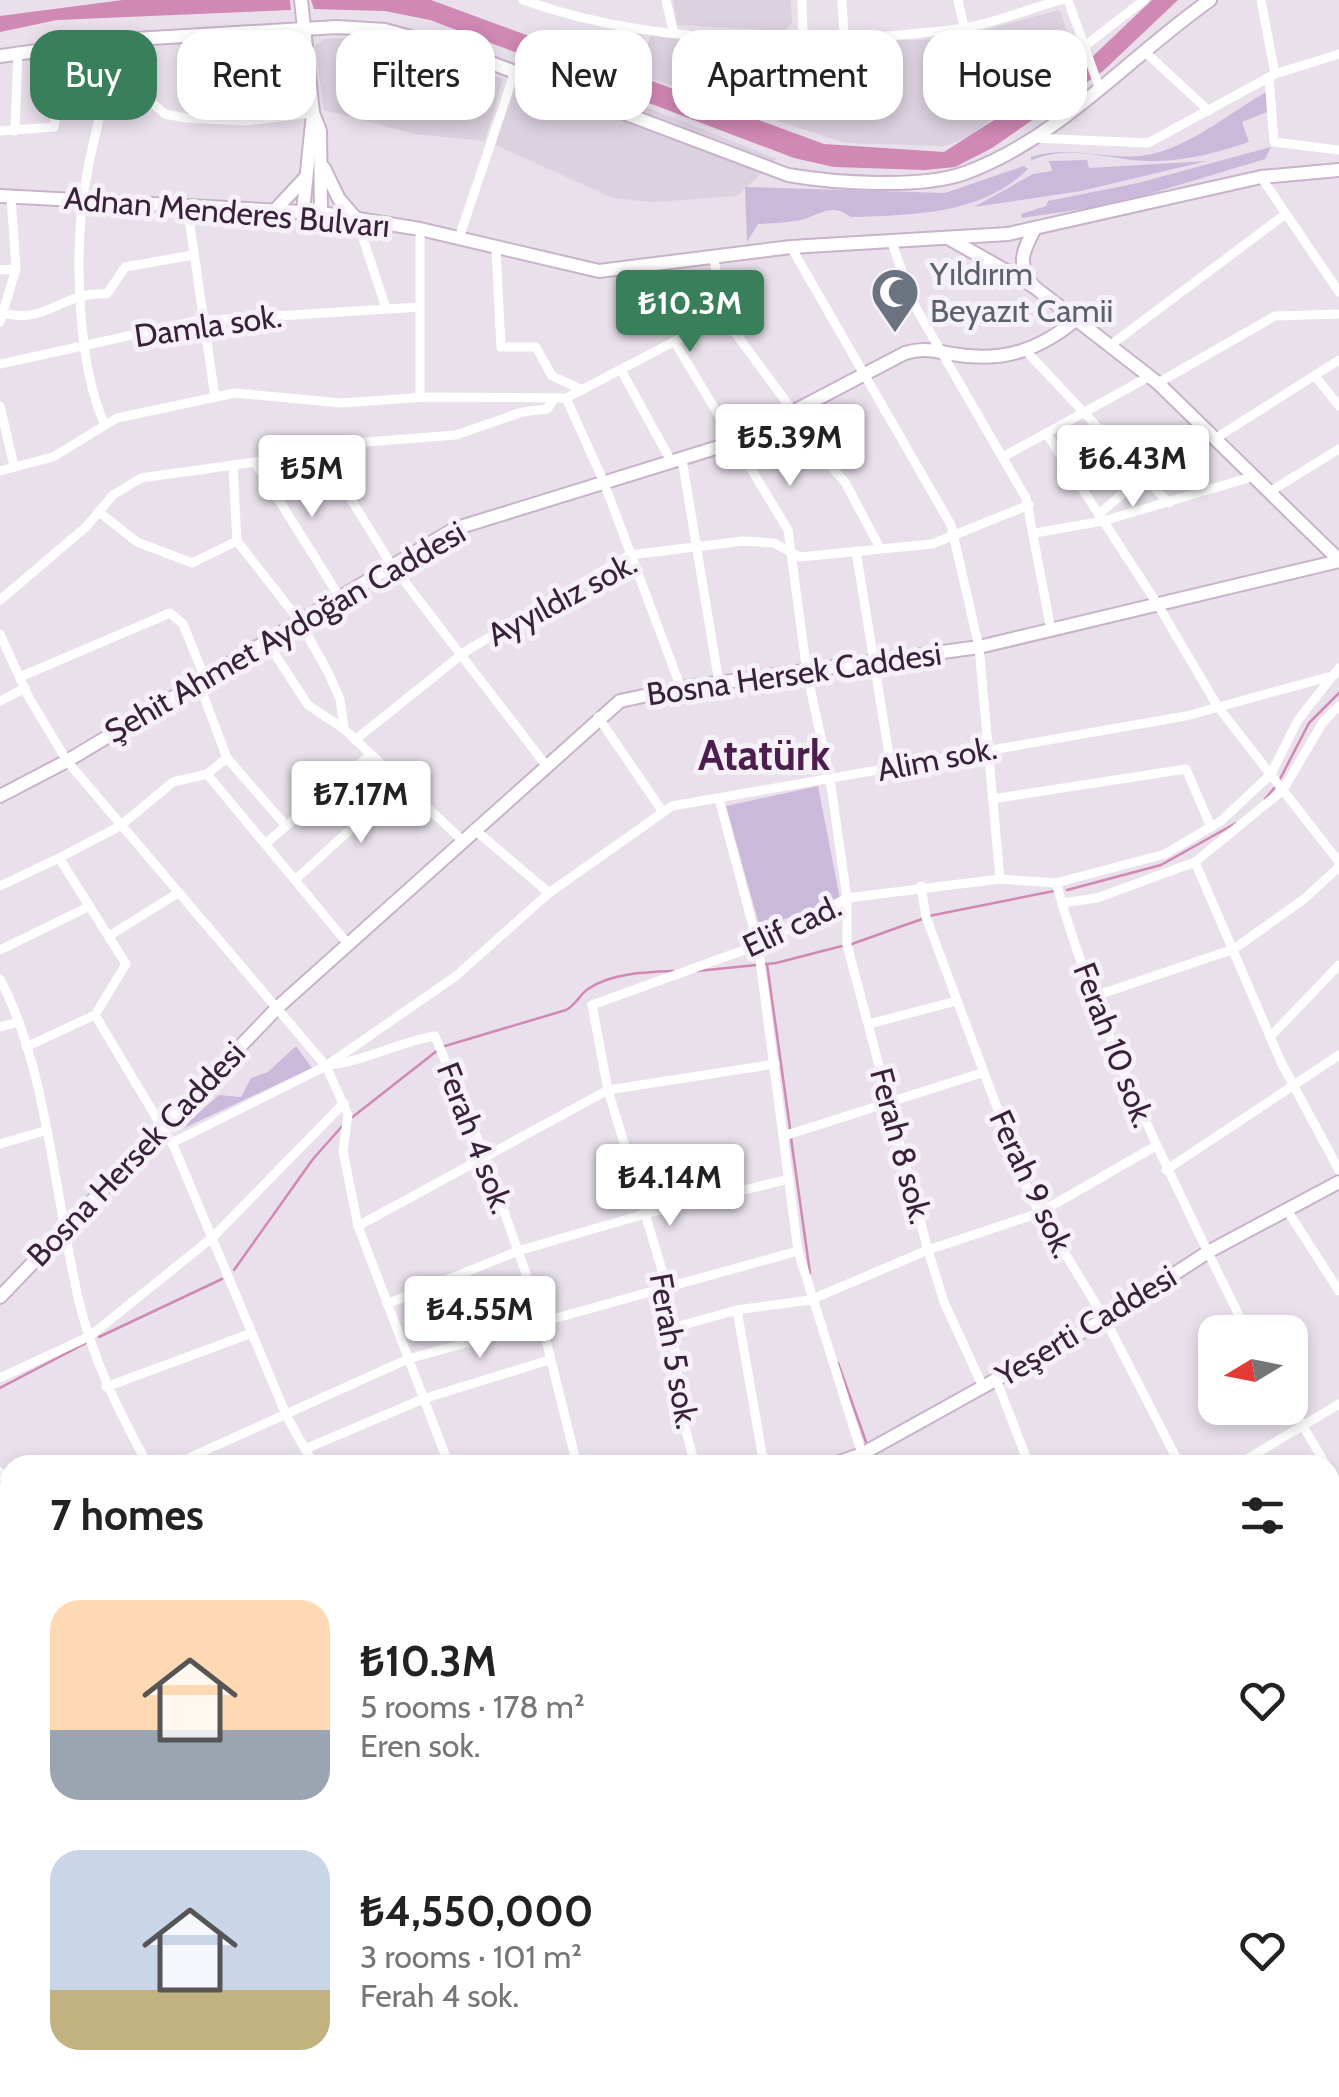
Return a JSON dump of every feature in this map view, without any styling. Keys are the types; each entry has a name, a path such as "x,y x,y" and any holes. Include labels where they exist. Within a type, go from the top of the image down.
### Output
{"main road":[{"path":"641,120 760,166 807,178 955,176 1030,138 1098,82 1210,0"},
{"path":"302,5 306,30 366,27 403,33 515,71"},
{"path":"0,56 30,50"},
{"path":"316,118 321,161 320,213"},
{"path":"303,211 312,120"},
{"path":"321,161 339,199 357,220"},
{"name":"Adnan Menderes Bulvarı","path":"6,196 84,197 320,213 420,229 600,271 791,248 1034,230 1261,178 1339,170"},
{"path":"276,209 306,176"},
{"path":"1032,286 1022,267 1021,255 1034,230"},
{"path":"946,237 1032,286 1112,344 1271,490 1339,560"},
{"name":"Şehit Ahmet Aydoğan Caddesi","path":"0,796 67,761 391,564 482,518 734,442 918,349 979,355 1027,352 1044,346 1078,318"},
{"name":"Bosna Hersek Caddesi","path":"0,1297 278,1006 598,717 630,697 978,647 1339,560"},
{"name":"Yeşerti Caddesi","path":"862,1454 1105,1319 1208,1252 1339,1182"}],"street":[{"path":"523,0 566,15 673,30 666,0"},
{"path":"802,0 803,30"},
{"path":"842,0 844,30"},
{"path":"958,0 964,27"},
{"path":"903,32 964,27 1065,0 1078,30"},
{"path":"1098,82 1087,51 1144,0"},
{"path":"1261,0 1272,75 1274,142 1339,150"},
{"path":"1144,51 1208,111"},
{"path":"15,131 18,52"},
{"path":"1030,138 1140,145 1161,139 1272,75 1339,54"},
{"path":"459,238 515,71"},
{"path":"0,131 54,127 55,120"},
{"path":"100,120 84,197 83,292 91,396 104,426"},
{"path":"1261,178 1283,216 1339,292"},
{"path":"6,196 16,269 1,315 16,319 44,314 83,292 106,294 117,276 134,263 194,254"},
{"path":"187,205 215,397"},
{"path":"1112,344 1283,216"},
{"path":"357,220 386,308"},
{"path":"420,229 420,397"},
{"path":"891,240 902,277 940,350 1029,505 1050,630"},
{"path":"496,248 501,347 536,348 552,376 582,390"},
{"path":"791,248 954,537 978,647 1000,879 1056,882 1165,854 1211,827 1271,774 1298,720 1339,668"},
{"path":"714,258 723,316 792,410 810,442 845,482 880,548"},
{"path":"0,270 16,269"},
{"name":"Damla sok.","path":"0,364 202,320 420,307"},
{"path":"1003,457 1275,316 1339,314"},
{"path":"0,600 113,495 141,478 233,466 318,446 456,435 522,412 547,410 561,398 723,316"},
{"name":"Ferah 8 sok.","path":"674,342 774,501 788,530 807,673 830,780 847,898 847,946 928,1250 944,1302 982,1386"},
{"path":"1027,352 1169,503"},
{"path":"1216,438 1339,360"},
{"path":"621,370 676,460 696,546 719,684"},
{"path":"1316,376 1339,406"},
{"path":"0,471 53,457 116,418 235,393 342,403 420,397 561,398"},
{"path":"561,398 603,480 681,688"},
{"path":"0,406 14,466"},
{"path":"1046,433 1158,605 1218,707 1339,864 1304,900 1232,949 1095,996"},
{"path":"318,446 391,564 545,764"},
{"path":"1271,490 1339,448"},
{"path":"255,462 338,596"},
{"path":"233,466 237,541 298,619 340,699 344,729"},
{"path":"1101,518 1143,476"},
{"path":"1035,534 1169,503 1256,476"},
{"name":"Ayyıldız sok.","path":"355,740 461,655 630,554 743,541 774,543 800,557 932,544 1029,505"},
{"path":"99,512 137,542 192,563 237,541"},
{"path":"856,551 892,768"},
{"path":"20,678 170,613 184,624 227,758 286,826"},
{"path":"0,634 25,688 67,761 326,1066 348,1115 342,1151 358,1226 444,1455"},
{"path":"265,638 308,705 344,729 462,840"},
{"path":"0,663 9,653"},
{"name":"Alim sok.","path":"326,1066 456,976 548,893 672,806 1218,707 1331,676"},
{"path":"0,701 25,688"},
{"path":"1062,903 1096,898 1195,862 1283,790 1322,722 1339,706"},
{"path":"598,717 663,812"},
{"path":"265,844 370,755"},
{"path":"0,886 120,826 173,782 207,774 227,758"},
{"path":"992,798 1186,769 1211,827"},
{"path":"207,774 348,944"},
{"path":"295,880 400,784"},
{"path":"719,799 758,945 798,1251 810,1300 862,1454"},
{"path":"474,829 548,893"},
{"path":"26,1047 96,1015 126,964 59,858"},
{"path":"1195,862 1270,1036 1339,1170"},
{"name":"Elif cad.","path":"592,1006 758,945 847,898 1000,879"},
{"name":"Ferah 10 sok.","path":"1056,882 1095,996 1154,1146 1239,1315"},
{"name":"Ferah 9 sok.","path":"921,886 926,917 981,1073 1039,1213 1105,1319 1175,1455"},
{"path":"109,936 178,894"},
{"path":"0,950 90,906"},
{"path":"1270,1036 1339,965"},
{"path":"0,979 26,1047 90,1336 106,1387 143,1455"},
{"path":"869,1024 956,1002"},
{"name":"Ferah 5 sok.","path":"592,1006 608,1090 668,1290 682,1416 692,1455"},
{"path":"96,1015 172,1143 287,1417 308,1455"},
{"path":"0,1027 19,1022"},
{"name":"Ferah 4 sok.","path":"326,1066 354,1062 387,1046 434,1036 485,1157 518,1251 574,1455"},
{"path":"1166,1170 1339,1055"},
{"path":"358,1226 608,1090 775,1064"},
{"path":"172,1143 326,1066"},
{"path":"784,1136 981,1073"},
{"path":"0,1378 90,1336 95,1327 213,1238 344,1103"},
{"path":"0,1144 44,1130"},
{"path":"672,1328 737,1310 810,1300 928,1250 1039,1213 1154,1146"},
{"path":"386,1304 518,1251 645,1214 789,1179"},
{"path":"1287,1210 1339,1291"},
{"path":"197,1455 408,1359 798,1251"},
{"path":"737,1310 762,1455"},
{"path":"106,1387 252,1333"},
{"path":"305,1450 423,1399 549,1360"},
{"path":"996,1379 1025,1455"},
{"path":"1308,1422 1339,1404"},
{"path":"1254,1455 1303,1425 1320,1455"}],"shaded area":[{"path":"123,0 290,0 291,10 57,20 0,32 0,16"},
{"path":"311,0 431,0 515,31 515,52 495,45 495,30 456,30 385,11 314,9"},
{"path":"673,0 791,0 792,23 786,30 677,25"},
{"path":"1152,0 1178,0 1087,82 1087,61"},
{"path":"1060,10 1066,30 983,30"},
{"path":"652,34 672,35 672,86 652,79"},
{"path":"326,38 336,38 336,113 324,110 316,45"},
{"path":"903,40 923,40 923,120 991,120 964,139 944,146 845,143 776,120 903,120"},
{"path":"495,76 503,79 495,107"},
{"path":"515,81 515,120 652,120 652,109 777,159 737,196 652,202 613,198 493,144"},
{"path":"652,81 672,88 672,112 652,104"},
{"path":"1266,92 1267,112 1242,122 1249,142 1224,150 1161,161 1059,153 1031,161 1031,157 1058,152 1126,156 1156,153 1189,140"},
{"path":"362,120 491,120 485,141 415,134"},
{"path":"694,120 758,120 824,144 944,152 994,120 1032,120 955,167 834,167 794,158"},
{"path":"1271,147 1265,159 1116,204 1022,218 1021,214 1046,206 1048,201 1138,183"},
{"path":"1087,160 1089,168 1207,161 1081,191 974,207 1033,174 1052,171 1049,161"},
{"path":"1024,166 1028,169 1010,184 968,204 922,213 851,217 829,210 796,221 758,224 747,242 745,187 945,193"},
{"path":"818,786 840,899 760,928 726,806"},
{"path":"296,1046 312,1068 178,1131 219,1095 241,1097 251,1078 268,1072"}],"waterway":[{"path":"1280,779 1309,723 1339,693"},
{"path":"1265,799 1276,786"},
{"path":"1067,890 1161,865 1236,823"},
{"path":"929,916 1054,891"},
{"path":"849,945 922,919"},
{"path":"697,971 776,963 842,946"},
{"path":"767,964 790,1128"},
{"path":"445,1046 566,1010 588,989 607,980 674,971"},
{"path":"350,1119 438,1050"},
{"path":"234,1270 313,1159 344,1124"},
{"path":"791,1138 810,1273"},
{"path":"99,1337 222,1279"},
{"path":"0,1388 86,1343"},
{"path":"838,1363 866,1442"}],"place":[{"name":"Yıldırım Beyazıt Camii","path":"895,334"}],"district":[{"name":"Atatürk","path":"764,755"}]}
